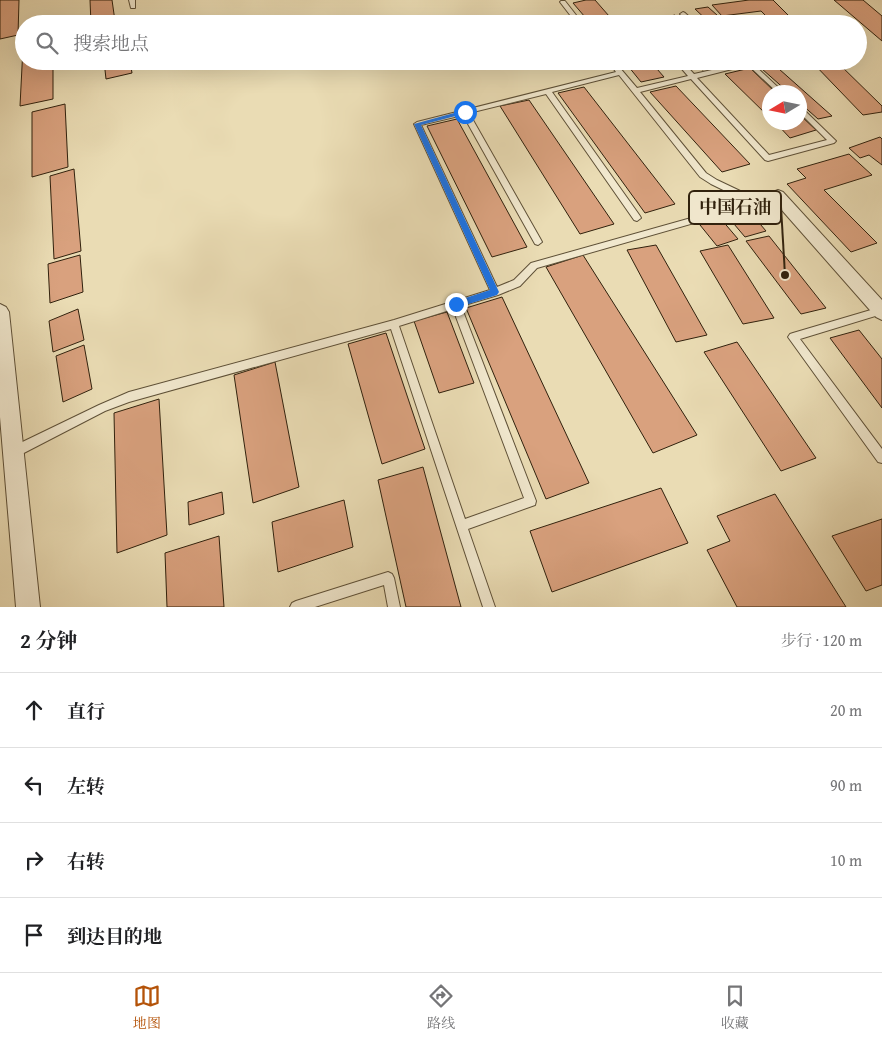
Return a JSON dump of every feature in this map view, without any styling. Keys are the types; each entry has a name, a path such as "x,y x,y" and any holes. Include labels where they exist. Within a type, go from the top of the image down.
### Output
{"street":[{"path":"778,196 882,312"},
{"path":"0,311 28,607"}],"lane":[{"path":"132,0 133,7"},
{"path":"563,2 573,15"},
{"path":"618,70 703,175 756,202"},
{"path":"686,70 768,158 832,141 807,117"},
{"path":"635,91 718,70"},
{"path":"756,70 772,85"},
{"path":"494,292 417,124 620,73"},
{"path":"548,91 637,218"},
{"path":"465,112 538,242"},
{"path":"14,452 102,408 129,397 394,324 517,283 534,265 778,196"},
{"path":"456,304 531,501 462,526"},
{"path":"882,312 793,337 882,458"},
{"path":"394,324 489,607"},
{"path":"296,607 388,578 394,607"}],"building":[{"path":"0,0 19,0 19,15 15,15 15,36 0,39"},
{"path":"90,0 112,0 114,15 91,15"},
{"path":"595,0 608,15 583,15 573,3"},
{"path":"749,0 773,0 788,15 765,15 761,11 721,15 712,5"},
{"path":"834,0 863,0 882,16 882,41 867,28 867,15 852,15"},
{"path":"708,7 717,15 701,15 695,9"},
{"path":"22,70 53,70 53,99 20,106"},
{"path":"105,70 132,70 132,73 106,79"},
{"path":"631,70 658,70 664,77 641,82"},
{"path":"742,70 752,70 768,85 762,85 762,110 725,74"},
{"path":"763,70 780,70 797,85 780,85"},
{"path":"820,70 845,70 882,106 882,112 863,115"},
{"path":"676,86 750,164 722,172 650,92"},
{"path":"584,87 675,204 645,213 558,93"},
{"path":"807,94 832,116 818,119 807,109"},
{"path":"529,100 614,224 580,234 500,106"},
{"path":"65,104 68,167 32,177 32,112"},
{"path":"457,119 527,247 492,257 427,126"},
{"path":"807,122 816,130 790,138 782,130 807,130"},
{"path":"880,137 882,139 882,165 869,155 860,158 849,148"},
{"path":"849,154 872,175 824,190 877,243 851,252 787,184 806,178 797,169"},
{"path":"74,169 81,251 54,259 50,176"},
{"path":"755,218 766,231 745,237 734,224"},
{"path":"721,219 738,239 717,246 700,225"},
{"path":"769,236 826,308 801,314 746,241"},
{"path":"656,245 707,335 676,342 627,250"},
{"path":"728,245 774,318 743,324 700,251"},
{"path":"80,255 83,292 50,303 48,264"},
{"path":"583,255 697,435 653,453 546,267"},
{"path":"502,297 589,483 546,499 466,308"},
{"path":"78,309 84,340 53,352 49,321"},
{"path":"447,312 474,383 439,393 414,321"},
{"path":"859,330 882,359 882,408 830,338"},
{"path":"386,333 425,449 382,464 348,344"},
{"path":"737,342 816,458 781,471 704,352"},
{"path":"84,345 92,389 63,402 56,356"},
{"path":"275,362 299,487 253,503 234,375"},
{"path":"159,399 167,535 117,553 114,413"},
{"path":"423,467 461,607 406,607 378,480"},
{"path":"661,488 688,543 552,592 530,531"},
{"path":"222,492 224,514 189,525 188,502"},
{"path":"775,494 846,607 737,607 707,550 730,541 717,516"},
{"path":"344,500 353,547 278,572 272,522"},
{"path":"882,519 882,585 866,591 832,536"},
{"path":"219,536 224,607 167,607 165,553"}],"place":[{"name":"中国石油","path":"785,275"}],"route":[{"path":"456,304 494,292 417,124 465,112"}]}
